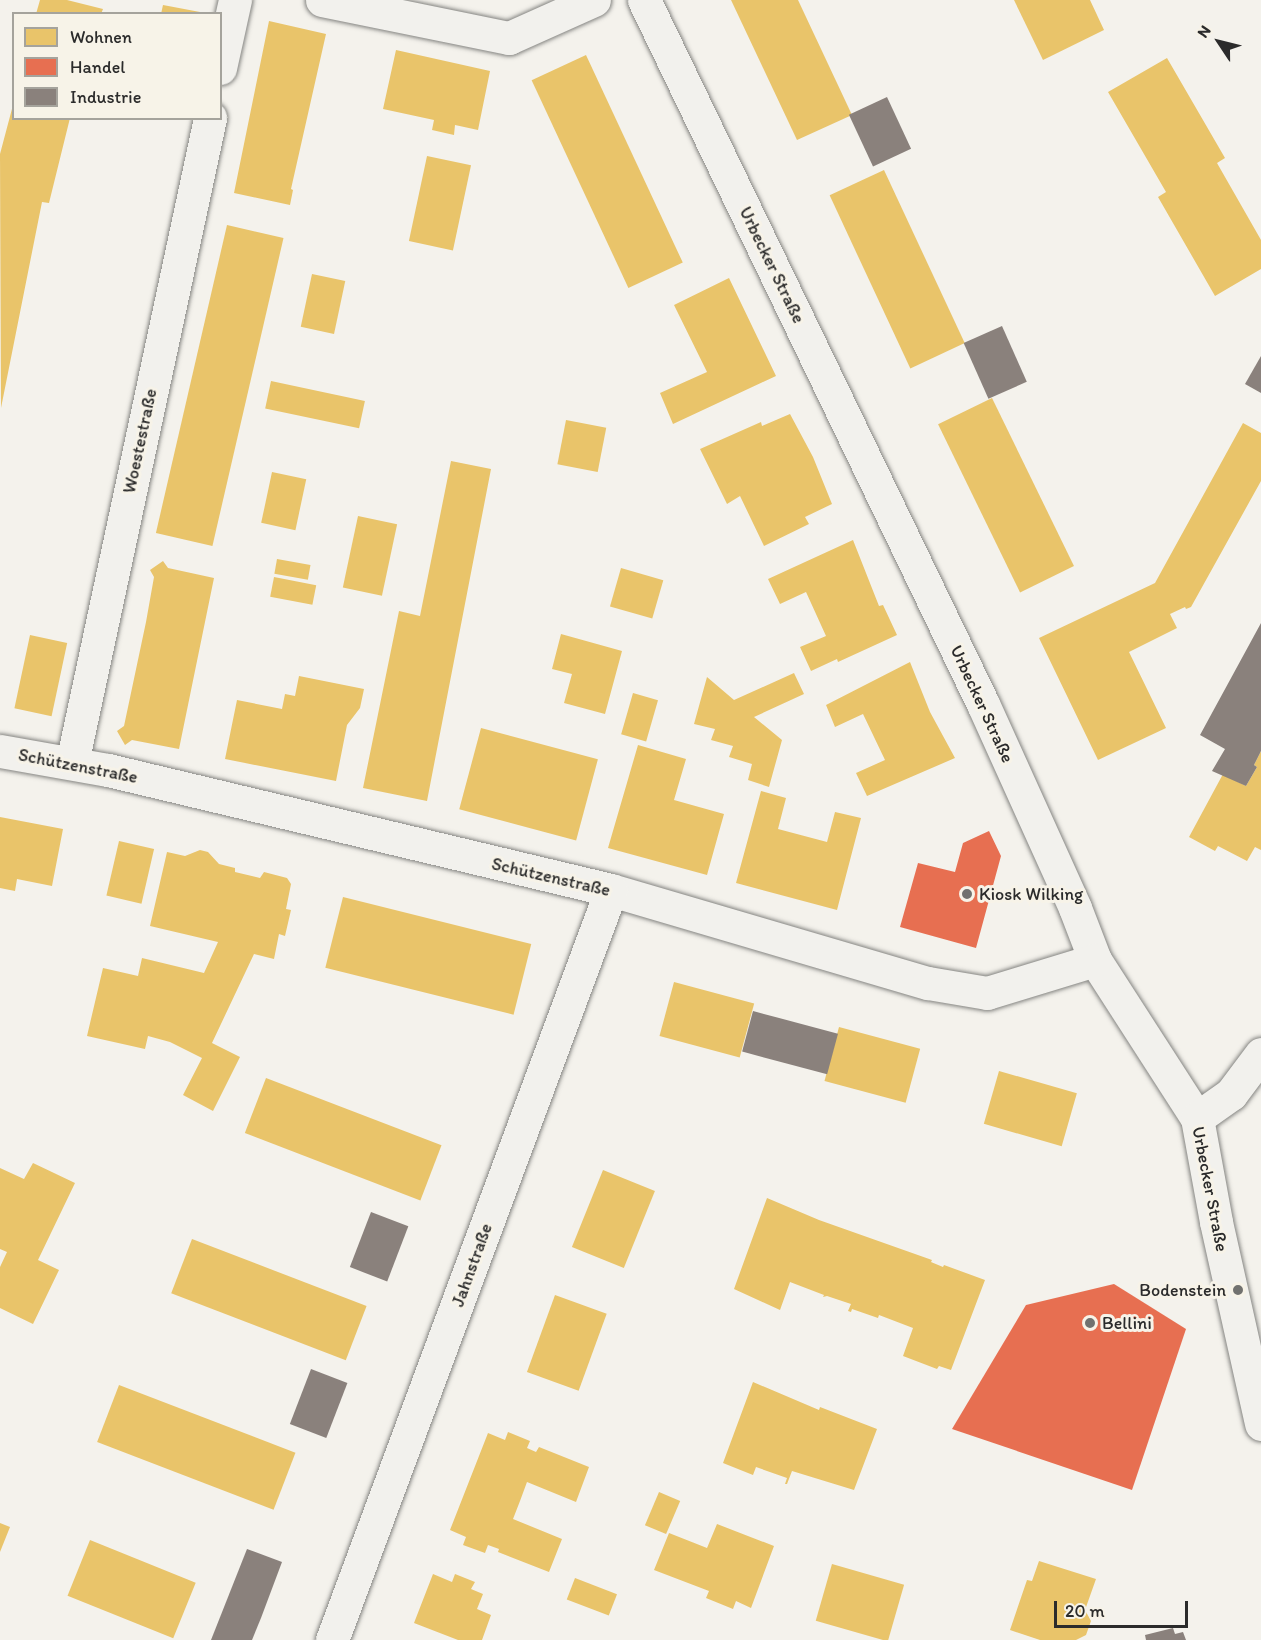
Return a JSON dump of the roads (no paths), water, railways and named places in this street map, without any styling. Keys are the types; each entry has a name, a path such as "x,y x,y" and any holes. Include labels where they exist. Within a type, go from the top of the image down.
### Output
{"street":[{"path":"222,59 235,0"},
{"path":"322,0 509,38 594,0"},
{"name":"Urbecker Straße","path":"644,0 983,704 1075,908 1095,960 1197,1119 1216,1222 1261,1424"},
{"name":"Woestestraße","path":"72,763 210,120"},
{"name":"Schützenstraße","path":"0,751 72,763 611,890 928,983 987,993 1095,960"},
{"name":"Jahnstraße","path":"332,1640 611,890"},
{"path":"1197,1119 1231,1094 1261,1054"}],"place":[{"name":"Kiosk Wilking","path":"967,894"},
{"name":"Bodenstein","path":"1238,1290"},
{"name":"Bellini","path":"1090,1323"}]}
